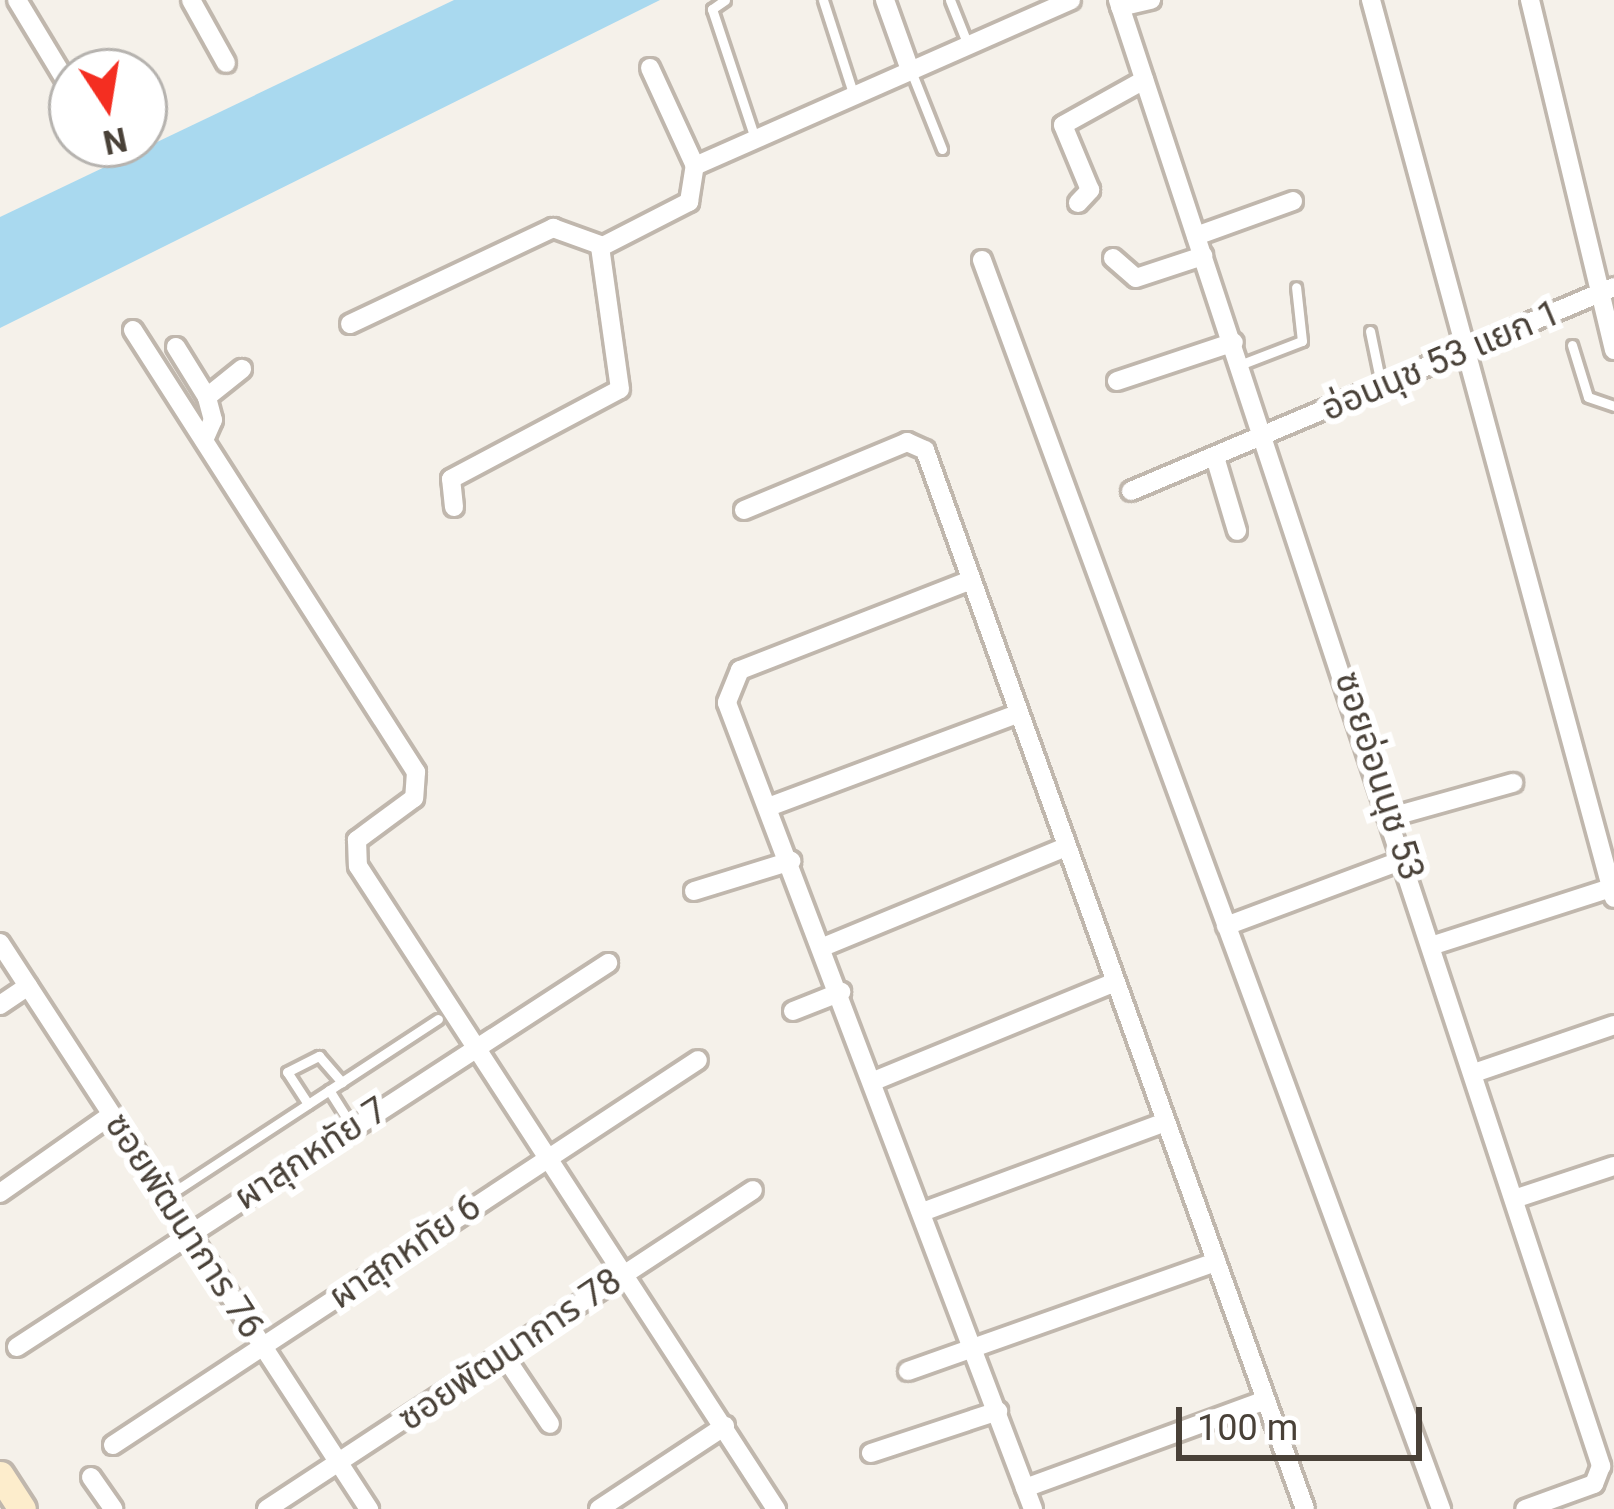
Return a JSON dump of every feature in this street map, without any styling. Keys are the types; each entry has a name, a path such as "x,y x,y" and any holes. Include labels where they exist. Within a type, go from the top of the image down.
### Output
{"main road":[{"path":"0,1475 22,1509"}],"street":[{"path":"17,0 48,51"},
{"path":"190,0 226,63"},
{"path":"885,0 910,70"},
{"path":"695,166 1071,0"},
{"path":"1119,4 1151,0"},
{"path":"1371,0 1470,348 1613,893 1434,945"},
{"path":"1530,0 1607,290 1614,350"},
{"name":"ซอยอ่อนนุช 53","path":"1119,4 1268,435 1602,1474 1526,1509"},
{"path":"350,324 553,227 600,247 689,202 695,166 650,68"},
{"path":"1078,203 1090,190 1063,125 1144,80"},
{"path":"1196,236 1293,201"},
{"path":"454,507 451,479 620,389 600,247"},
{"path":"1113,258 1136,278 1204,256"},
{"path":"982,260 1441,1509"},
{"name":"อ่อนนุช 53 แยก 1","path":"1131,491 1607,290"},
{"path":"133,330 416,772 414,799 357,840 358,866 473,1053 550,1157 776,1509"},
{"path":"1117,381 1234,342"},
{"path":"176,347 207,398 213,420 204,440"},
{"path":"207,398 242,369"},
{"path":"744,510 915,442 971,580 1061,849 1305,1509"},
{"path":"1215,457 1237,531"},
{"path":"971,580 729,682 728,703 925,1210 1033,1509"},
{"path":"771,806 1017,714"},
{"path":"1391,817 1513,783"},
{"path":"823,947 1061,849"},
{"path":"1226,926 1406,859"},
{"path":"694,891 791,861"},
{"name":"ซอยพัฒนาการ 76","path":"0,943 369,1509"},
{"name":"ผาสุกหทัย 7","path":"17,1347 351,1125 473,1053 608,963"},
{"path":"874,1081 1111,984"},
{"path":"0,1005 28,986"},
{"path":"793,1011 841,992"},
{"path":"1474,1073 1614,1025"},
{"name":"ผาสุกหทัย 6","path":"113,1445 698,1060"},
{"path":"0,1193 111,1115"},
{"path":"925,1210 1165,1122"},
{"path":"1514,1199 1614,1166"},
{"name":"ซอยพัฒนาการ 78","path":"266,1509 340,1465 753,1190"},
{"path":"908,1371 1216,1262"},
{"path":"503,1354 550,1424"},
{"path":"1025,1488 1265,1400"},
{"path":"872,1453 998,1411"},
{"path":"599,1509 725,1426"},
{"path":"92,1477 113,1509"}],"lane":[{"path":"725,0 712,9 755,138"},
{"path":"823,0 853,93"},
{"path":"950,0 969,46"},
{"path":"910,70 942,149"},
{"path":"1242,364 1302,340 1296,287"},
{"path":"1370,331 1382,386"},
{"path":"1572,345 1588,397 1614,406"},
{"path":"166,1197 438,1019"},
{"path":"308,1104 287,1072 320,1056 342,1082"},
{"path":"329,1090 351,1125"}],"water":[{"path":"454,0 660,0 0,328 0,217 103,168 168,168 168,137"}]}
